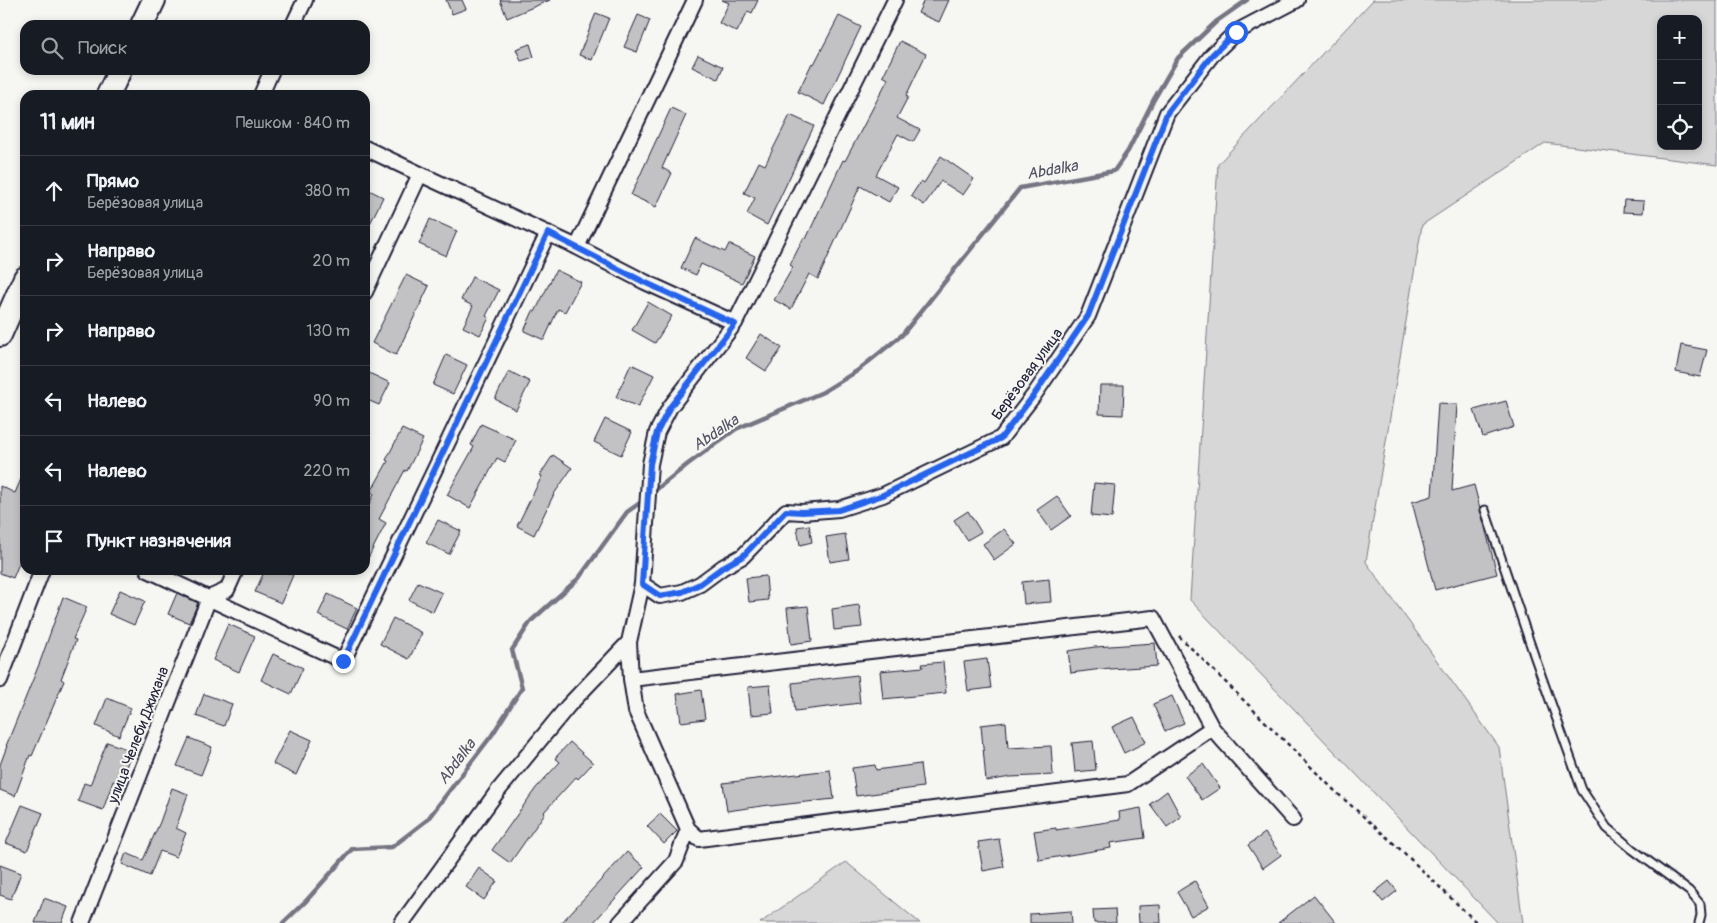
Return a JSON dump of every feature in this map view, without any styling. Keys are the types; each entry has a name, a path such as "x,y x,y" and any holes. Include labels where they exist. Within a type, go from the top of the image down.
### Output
{"main road":[{"path":"144,20 154,0"},
{"path":"110,90 118,75"},
{"path":"0,335 20,289"}],"street":[{"path":"295,20 305,0"},
{"path":"577,247 695,0"},
{"path":"895,0 735,324 670,407 657,432 650,464 642,584 629,642 631,679 636,710 688,829 698,838 1128,784 1212,728"},
{"name":"Берёзовая улица","path":"642,584 660,596 682,592 700,584 723,567 743,556 786,511 839,510 883,495 1001,438 1034,395 1088,316 1167,113 1212,55 1236,32 1297,0"},
{"path":"262,90 270,75"},
{"path":"370,150 548,233 644,282 735,324"},
{"path":"370,281 420,174"},
{"path":"159,575 343,661 548,233"},
{"path":"0,680 40,575"},
{"path":"209,598 227,590 234,575"},
{"name":"улица Челеби Джихана","path":"82,923 209,598"},
{"path":"631,679 1153,618 1212,728 1293,819"},
{"path":"402,923 497,792 568,706 629,642"},
{"path":"620,923 676,861 688,829"}],"lane":[{"path":"1485,510 1582,790 1608,828 1632,849 1689,891 1700,904 1701,915 1699,923"}],"path":[{"path":"1175,633 1336,792 1401,850 1477,923"}],"shaded area":[{"path":"1373,0 1717,0 1717,165 1545,143 1422,225 1366,562 1499,747 1523,923 1498,923 1190,600 1218,164"},
{"path":"846,862 920,923 760,923"}],"building":[{"path":"446,0 462,0 466,9 452,14"},
{"path":"500,0 550,0 507,18"},
{"path":"722,0 758,0 752,13 748,11 737,32 719,23 729,3"},
{"path":"924,0 949,0 939,22 918,13"},
{"path":"596,13 609,18 592,60 579,55"},
{"path":"638,15 650,20 637,52 624,47"},
{"path":"839,16 861,27 824,105 798,92"},
{"path":"900,41 926,54 897,118 920,130 913,142 898,134 876,175 898,187 889,202 860,186 818,279 809,274 791,309 774,300 793,267 790,265 804,237 806,239 843,160 845,161 888,79 883,76"},
{"path":"530,44 534,57 521,61 516,49"},
{"path":"698,55 723,67 718,79 692,67"},
{"path":"671,108 686,115 662,168 672,173 656,207 631,195"},
{"path":"790,115 814,126 767,225 747,214 755,198 744,193 759,162 765,165"},
{"path":"941,156 974,179 963,195 941,181 924,205 911,196 921,181 924,183"},
{"path":"370,190 383,197 370,224"},
{"path":"1624,200 1644,201 1643,213 1623,212"},
{"path":"430,219 457,231 446,256 419,244"},
{"path":"695,238 725,252 729,244 755,256 742,283 701,264 696,275 681,268"},
{"path":"556,270 581,282 565,312 558,309 544,340 524,331"},
{"path":"406,275 429,286 396,355 372,343"},
{"path":"472,277 499,290 486,316 489,318 480,335 463,327 473,306 461,300"},
{"path":"648,302 672,316 655,343 632,330"},
{"path":"761,334 782,348 766,371 746,358"},
{"path":"1681,345 1707,350 1700,377 1676,372"},
{"path":"446,355 467,365 453,394 433,385"},
{"path":"631,364 654,375 638,407 616,397"},
{"path":"509,371 530,382 516,410 495,399"},
{"path":"370,373 390,383 379,405 370,401"},
{"path":"1100,385 1124,385 1123,415 1099,414"},
{"path":"1506,401 1514,427 1483,437 1474,410"},
{"path":"1438,403 1457,404 1452,491 1474,485 1497,574 1435,590 1412,502 1432,496"},
{"path":"605,419 632,432 621,455 594,442"},
{"path":"481,424 516,440 505,462 497,458 470,508 447,495 474,447 471,445"},
{"path":"402,429 423,439 379,519 386,523 370,554 370,502 374,494 371,492 388,461 386,460"},
{"path":"553,455 572,468 554,494 534,535 517,526 542,476 540,475"},
{"path":"20,482 20,561 13,578 0,573 0,486 15,493"},
{"path":"1094,483 1115,485 1112,518 1091,516"},
{"path":"1057,496 1071,516 1051,530 1037,510"},
{"path":"968,511 981,532 967,540 954,520"},
{"path":"438,520 461,531 449,554 426,543"},
{"path":"809,525 812,542 800,545 797,527"},
{"path":"1004,529 1016,544 994,560 983,544"},
{"path":"845,534 849,559 830,562 826,537"},
{"path":"263,575 293,575 281,603 255,592"},
{"path":"766,576 768,600 749,602 746,578"},
{"path":"1049,579 1051,602 1024,604 1022,582"},
{"path":"418,582 442,593 433,612 409,600"},
{"path":"120,590 145,601 134,625 109,614"},
{"path":"177,593 198,603 189,623 168,614"},
{"path":"328,594 357,608 347,629 318,615"},
{"path":"63,597 87,607 73,639 76,640 61,679 64,681 32,756 30,755 15,796 0,790 0,765"},
{"path":"859,605 862,627 834,630 832,609"},
{"path":"808,606 812,641 791,644 787,608"},
{"path":"393,618 422,633 409,659 380,644"},
{"path":"228,624 255,636 239,672 213,660"},
{"path":"1155,643 1157,666 1110,668 1071,673 1068,651 1095,647"},
{"path":"273,654 303,668 291,694 261,680"},
{"path":"987,659 991,688 968,691 964,662"},
{"path":"943,662 946,693 883,699 880,671 923,667 922,664"},
{"path":"857,675 860,703 795,711 792,683"},
{"path":"770,685 773,713 751,715 748,687"},
{"path":"701,690 705,719 681,722 677,694"},
{"path":"204,694 232,704 224,726 196,716"},
{"path":"1172,696 1184,723 1165,731 1153,704"},
{"path":"107,698 131,708 119,736 96,726"},
{"path":"1134,717 1146,742 1124,753 1112,727"},
{"path":"1006,722 1008,748 1051,746 1053,775 1011,777 986,781 981,725"},
{"path":"290,730 312,740 296,775 273,764"},
{"path":"189,738 212,747 201,775 177,766"},
{"path":"1093,741 1096,770 1075,772 1072,743"},
{"path":"107,742 132,751 120,783 113,781 103,810 78,801 84,783 90,785"},
{"path":"570,742 593,763 578,779 576,777 544,812 510,863 492,850 536,788 560,762 555,758"},
{"path":"920,764 923,787 856,796 852,768 875,765 876,770"},
{"path":"1203,764 1220,788 1202,800 1185,776"},
{"path":"830,770 834,799 727,811 723,783"},
{"path":"172,788 188,794 176,828 186,833 176,857 160,851 150,876 122,864 126,853 143,860 160,822"},
{"path":"1167,791 1181,817 1167,827 1150,804"},
{"path":"22,805 43,813 27,851 6,843"},
{"path":"1141,808 1145,838 1110,843 1111,848 1039,860 1034,831 1056,828 1056,830 1120,820 1119,812"},
{"path":"660,814 677,831 664,844 647,826"},
{"path":"1265,833 1281,855 1263,868 1248,845"},
{"path":"999,839 1004,867 983,871 978,842"},
{"path":"627,852 644,867 593,923 561,923"},
{"path":"0,865 21,873 11,899 0,895"},
{"path":"479,868 497,881 484,900 466,887"},
{"path":"1195,881 1209,906 1191,916 1177,892"},
{"path":"1389,881 1397,891 1383,902 1375,892"},
{"path":"1314,895 1336,923 1278,923"},
{"path":"44,898 68,907 62,923 35,923"},
{"path":"1160,905 1161,923 1139,923 1138,906"},
{"path":"1115,909 1116,923 1094,923 1093,910"},
{"path":"1071,911 1072,923 1030,923 1030,914"}],"waterway":[{"name":"Abdalka","path":"652,493 736,429 823,392 857,371 902,335 1020,188 1114,171 1128,151 1153,101 1178,58 1217,21 1247,0"},
{"name":"Abdalka","path":"283,923 306,901 352,849 392,847 427,820 492,735 522,688 512,650 531,621 579,578 627,512 644,500"}],"route":[{"path":"343,661 548,233 644,282 735,324 670,407 657,432 650,464 642,584 660,596 682,592 700,584 723,567 743,556 786,511 839,510 883,495 1001,438 1034,395 1088,316 1167,113 1212,55 1236,32"}]}
